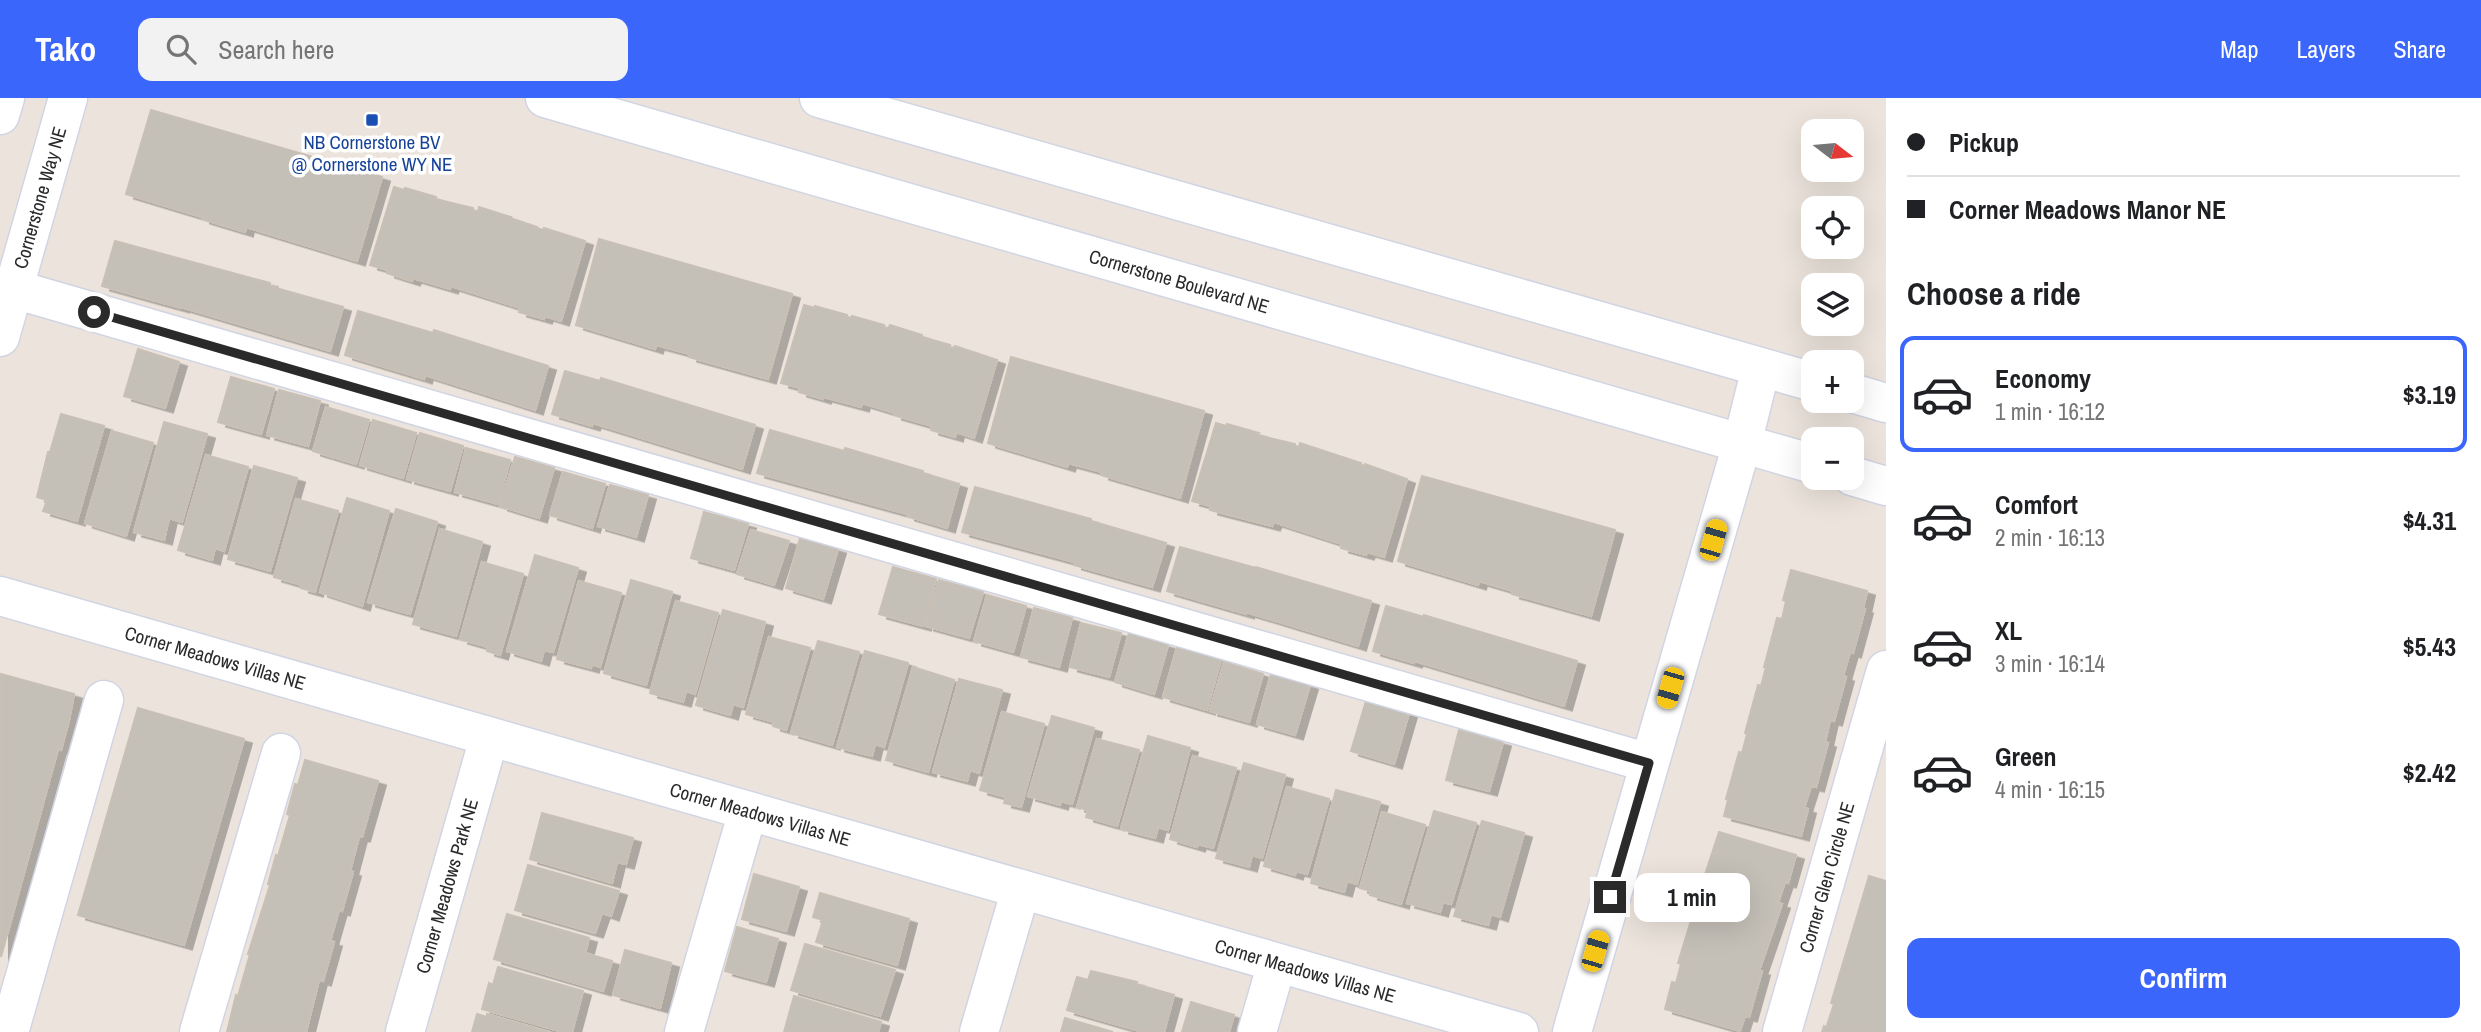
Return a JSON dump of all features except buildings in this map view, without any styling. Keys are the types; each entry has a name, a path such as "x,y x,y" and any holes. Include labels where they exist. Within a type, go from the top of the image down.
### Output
{"street":[{"path":"0,115 5,98"},
{"name":"Cornerstone Way NE","path":"0,337 68,98"},
{"name":"Cornerstone Boulevard NE","path":"545,98 1801,461"},
{"path":"819,98 1801,379"},
{"path":"14,289 1649,763"},
{"path":"1572,1032 1742,444 1761,368"},
{"path":"1864,397 1886,403"},
{"path":"1864,479 1886,485"},
{"name":"Corner Meadows Villas NE","path":"0,596 1519,1032"},
{"name":"Corner Glen Circle NE","path":"1782,1032 1878,727 1886,670"},
{"path":"10,1029 104,700"},
{"name":"Corner Meadows Park NE","path":"405,1032 489,738"},
{"path":"199,1032 281,753"},
{"path":"684,1032 748,811"},
{"path":"979,1032 1021,889"},
{"path":"1257,1032 1277,962"}],"place":[{"name":"NB Cornerstone BV @ Cornerstone WY NE","path":"372,120"}],"route":[{"path":"94,312 1649,763 1610,897"}]}
